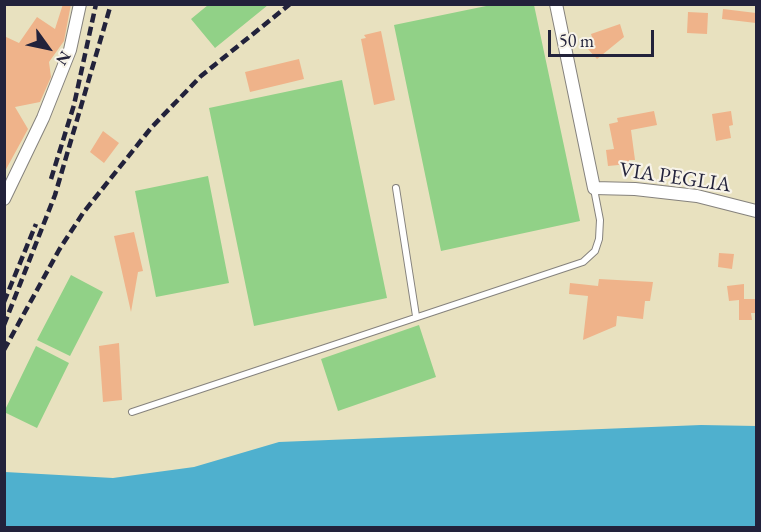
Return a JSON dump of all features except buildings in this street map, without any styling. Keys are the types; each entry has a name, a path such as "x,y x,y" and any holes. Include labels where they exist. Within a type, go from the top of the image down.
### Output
{"street":[{"path":"4,199 44,118 70,50 80,4"},
{"name":"VIA PEGLIA","path":"556,4 594,188 636,189 697,196 756,211"}],"lane":[{"path":"396,188 416,316"},
{"path":"132,412 583,262 595,252 599,239 600,220 594,188"}],"green space":[{"path":"208,5 268,5 215,48 191,19"},
{"path":"491,5 534,5 580,221 441,251 394,25"},
{"path":"342,80 387,298 254,326 209,108"},
{"path":"208,176 229,283 156,297 135,191"},
{"path":"71,275 103,292 70,356 37,340"},
{"path":"419,325 436,377 338,411 321,359"},
{"path":"36,346 69,363 37,428 4,412"}],"water":[{"path":"701,425 756,426 756,527 5,527 5,472 113,478 194,467 279,442"}],"railway":[{"path":"51,179 74,105 96,4"},
{"path":"4,325 55,195 111,4"},
{"path":"4,350 59,250 83,213 151,128 201,76 290,4"},
{"path":"4,302 36,224"}]}
